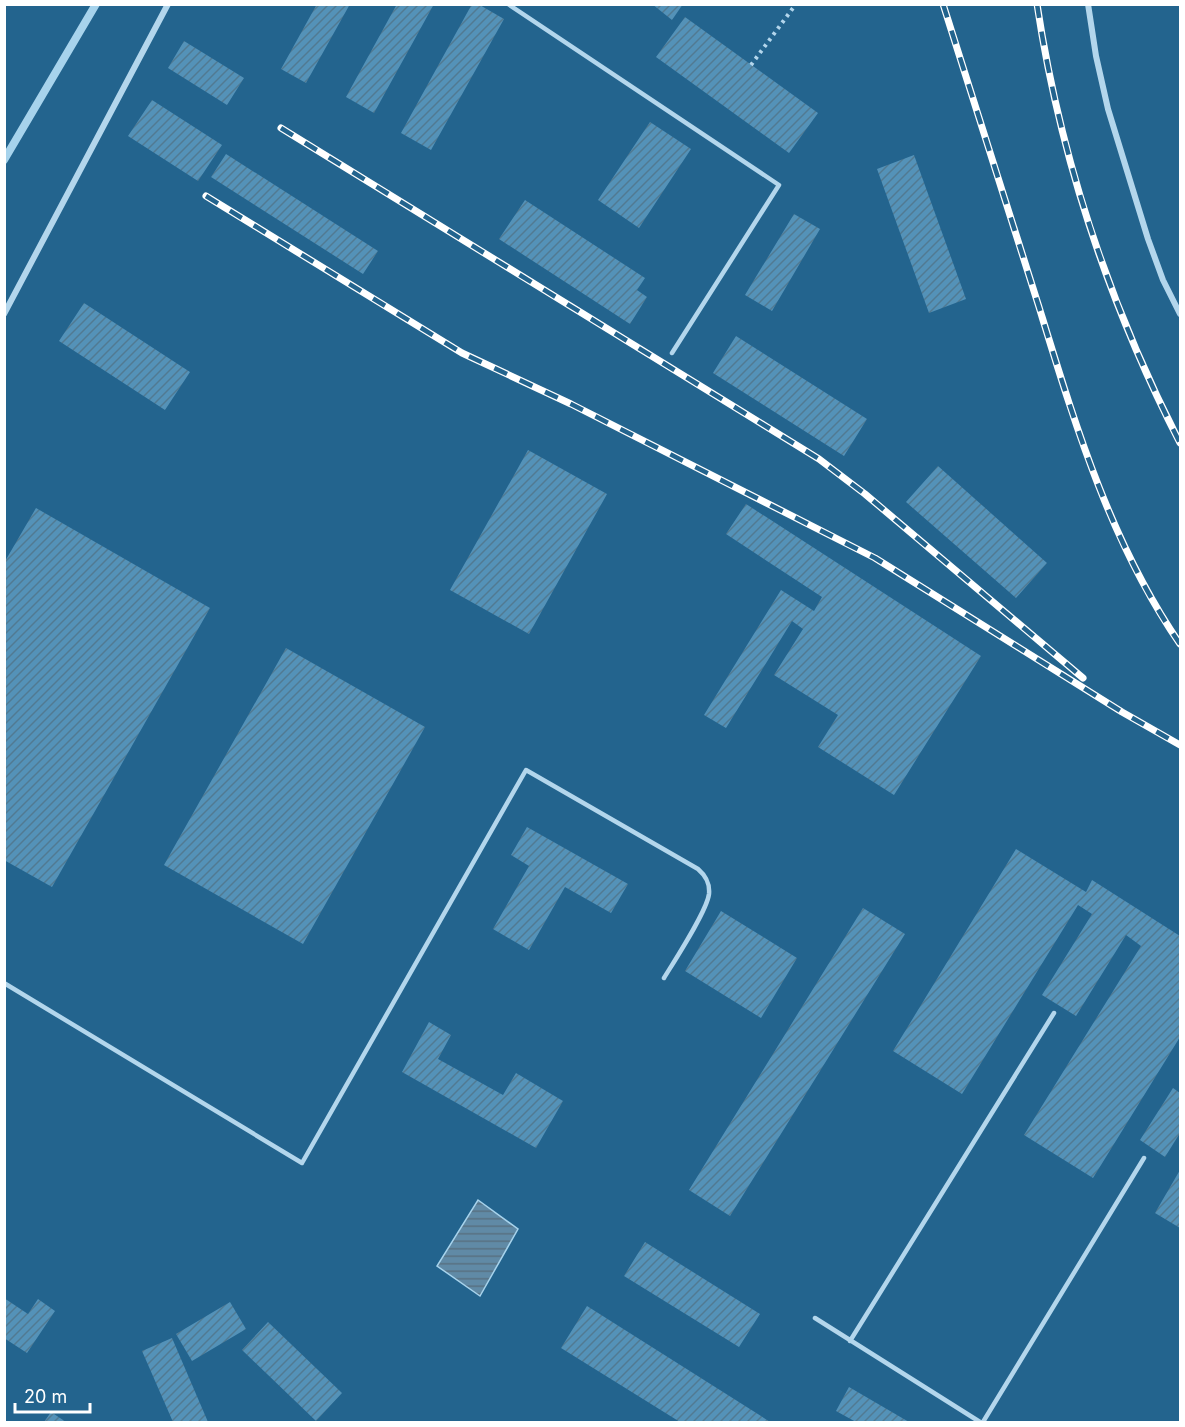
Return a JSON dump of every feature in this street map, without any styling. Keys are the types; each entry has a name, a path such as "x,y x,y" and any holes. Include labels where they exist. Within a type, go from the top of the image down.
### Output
{"street":[{"path":"4,314 168,4"},
{"path":"1088,4 1096,56 1108,109 1148,239 1163,280 1180,314"}],"lane":[{"path":"508,4 779,185 672,353"},
{"path":"4,983 302,1163 526,770 698,869 707,877 709,887 707,903 664,978"},
{"path":"850,1341 1054,1013"},
{"path":"815,1318 981,1422 1144,1158"}],"path":[{"path":"751,65 796,4"}],"water":[{"path":"478,1200 518,1229 480,1296 437,1266"}],"building":[{"path":"317,4 350,4 306,83 281,69"},
{"path":"397,4 434,4 374,113 346,97"},
{"path":"472,4 478,4 504,19 431,150 401,133"},
{"path":"652,4 683,4 672,20"},
{"path":"685,17 818,113 789,153 656,57"},
{"path":"184,41 244,78 227,105 168,68"},
{"path":"152,100 222,145 198,181 128,136"},
{"path":"650,122 691,149 639,228 598,200"},
{"path":"226,154 378,251 363,274 211,177"},
{"path":"914,155 966,299 929,313 877,169"},
{"path":"525,200 645,278 637,290 647,297 630,324 499,239"},
{"path":"794,214 820,229 772,311 745,295"},
{"path":"84,303 190,372 165,410 59,341"},
{"path":"736,336 867,419 844,456 713,373"},
{"path":"528,450 607,494 529,634 450,590"},
{"path":"938,466 1047,563 1016,598 906,502"},
{"path":"746,504 981,656 894,795 818,747 838,715 774,675 803,629 792,621 726,728 704,715 781,590 814,611 822,597 726,534"},
{"path":"36,508 210,608 52,887 4,860 4,563"},
{"path":"286,648 425,727 303,944 164,865"},
{"path":"527,827 628,884 611,913 565,887 529,950 493,929 529,866 511,855"},
{"path":"1016,849 1086,892 1092,880 1180,936 1180,1037 1093,1178 1024,1135 1141,946 1126,935 1076,1016 1042,995 1092,914 1078,905 962,1094 893,1051"},
{"path":"863,908 905,934 730,1216 689,1190"},
{"path":"721,911 797,958 761,1018 685,971"},
{"path":"429,1022 451,1035 438,1059 503,1095 516,1073 563,1101 536,1148 402,1072"},
{"path":"1173,1088 1180,1093 1180,1133 1165,1157 1140,1140"},
{"path":"1180,1170 1180,1228 1155,1213"},
{"path":"645,1242 760,1314 739,1347 624,1276"},
{"path":"4,1298 28,1314 38,1299 55,1311 27,1353 4,1338"},
{"path":"230,1302 246,1329 192,1361 176,1334"},
{"path":"587,1306 770,1422 680,1422 561,1348"},
{"path":"268,1322 342,1393 316,1421 242,1350"},
{"path":"172,1338 208,1422 173,1422 142,1351"},
{"path":"849,1387 909,1422 856,1422 836,1411"},
{"path":"51,1412 66,1422 44,1422"}],"waterway":[{"path":"4,160 96,4"}],"railway":[{"path":"943,4 1081,438 1114,523 1134,565 1155,605 1180,644"},
{"path":"1037,4 1059,118 1091,230 1131,338 1180,443"},
{"path":"281,128 819,459 865,494 1083,678"},
{"path":"206,196 462,353 571,404 875,558 1122,712 1180,745"}]}
